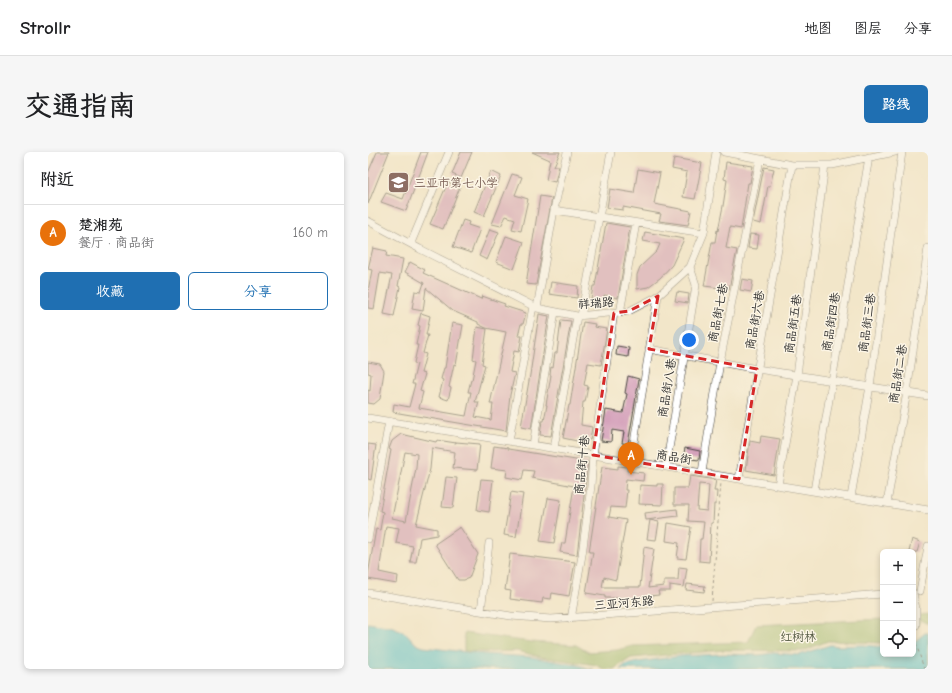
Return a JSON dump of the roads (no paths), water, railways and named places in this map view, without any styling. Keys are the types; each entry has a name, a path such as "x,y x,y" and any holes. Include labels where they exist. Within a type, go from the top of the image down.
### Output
{"street":[{"path":"411,244 449,152"},
{"path":"509,441 554,210 567,152"},
{"path":"554,448 611,152"},
{"name":"祥瑞路","path":"368,221 535,307 579,316 629,311 658,296 690,267 704,233 716,152"},
{"path":"724,152 792,165 832,165 895,152"},
{"name":"商品街三巷","path":"851,497 870,386 902,152"},
{"name":"商品街四巷","path":"814,491 869,157"},
{"name":"商品街七巷","path":"702,472 720,362 760,159"},
{"name":"商品街六巷","path":"739,479 792,165"},
{"name":"商品街五巷","path":"778,485 797,375 825,165"},
{"path":"554,210 704,233"},
{"name":"商品街十巷","path":"571,619 582,555 591,486 593,455 617,313 636,223"},
{"name":"商品街二巷","path":"887,503 907,392 928,248"},
{"name":"商品街八巷","path":"666,467 696,285 690,267"},
{"path":"630,461 658,296"},
{"path":"533,445 555,312"},
{"path":"649,348 758,369 928,396"},
{"name":"商品街","path":"368,418 928,510"},
{"path":"368,540 389,422"},
{"path":"481,612 489,543"},
{"path":"916,621 916,609 928,546"},
{"name":"三亚河东路","path":"368,593 481,612 545,619 571,619 880,594"}],"water":[{"path":"368,623 394,627 407,634 416,644 423,647 483,654 531,657 593,669 368,669"},
{"path":"925,633 928,633 928,669 620,669 625,665 638,662 681,656 723,654 759,655 774,653 799,655 830,645 880,647 880,657 916,657 916,640"}],"place":[{"name":"三亚市第七小学","path":"398,183"},
{"name":"楚湘苑","path":"631,475"}],"park label":[{"name":"红树林","path":"798,637"}]}
